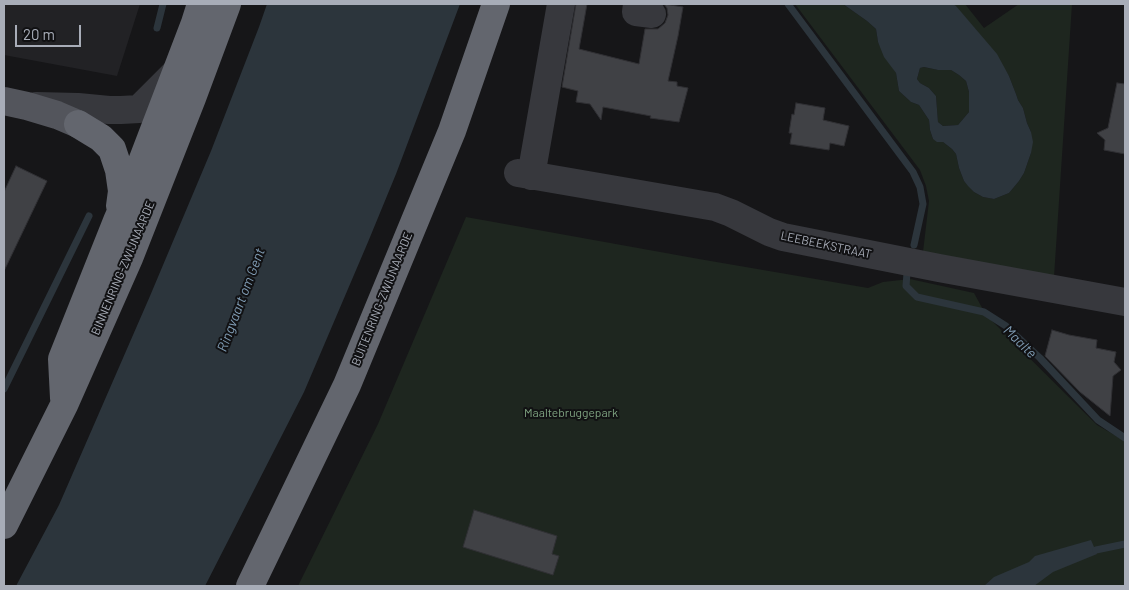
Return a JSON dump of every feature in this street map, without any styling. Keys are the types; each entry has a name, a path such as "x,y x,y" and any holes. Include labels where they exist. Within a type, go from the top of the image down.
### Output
{"highway":[{"path":"64,405 62,359 135,180 201,4"},
{"name":"BINNENRING-ZWIJNAARDE","path":"4,525 64,405 129,258 227,4"},
{"name":"BUITENRING-ZWIJNAARDE","path":"250,586 347,385 452,131 496,4"},
{"path":"78,116 112,149 119,170 122,191 118,221"}],"main road":[{"path":"15,103 57,115 78,116"}],"street":[{"name":"LEEBEEKSTRAAT","path":"561,4 525,174 715,207 783,238 1125,302"},
{"path":"78,116 108,110 139,109 176,72"}],"shaded area":[{"path":"4,4 140,4 117,76 4,55"}],"green space":[{"path":"795,4 843,4 876,29 878,42 896,73 899,91 911,102 919,105 929,120 933,139 943,142 956,154 964,181 974,192 983,197 994,199 1009,193 1024,173 1031,153 1031,132 1009,76 976,30 953,4 965,4 984,28 1019,4 1072,4 1054,277 923,252 929,201 920,170"},
{"path":"920,68 951,70 966,81 969,92 969,112 958,125 943,126 938,122 936,96 917,79"},
{"name":"Maaltebruggepark","path":"466,217 868,288 883,282 910,279 974,293 986,315 1097,425 1125,441 1125,586 298,586 378,424"}],"water":[{"name":"Ringvaart om Gent","path":"267,4 460,4 396,174 304,392 205,586 16,586 59,505 150,296 211,151"},
{"path":"843,4 953,4 997,54 1023,108 1033,142 1024,173 1009,193 994,199 983,197 968,186 959,168 956,154 943,142 937,142 933,139 929,120 919,105 911,102 899,91 896,73 884,57 878,42 876,29","holes":["920,68 951,70 966,81 969,92 969,112 958,125 943,126 938,122 936,96 917,79"]},
{"path":"1091,540 1097,554 1053,572 1034,586 984,586 994,577 1029,562 1035,556"}],"building":[{"path":"576,4 587,4 579,49 639,64 645,29 658,29 665,23 668,15 664,4 683,7 668,81 677,82 677,86 688,88 679,122 650,118 651,116 603,107 601,120 590,104 576,102 578,91 562,87"},
{"path":"1117,83 1125,84 1125,154 1104,150 1105,140 1097,133 1108,128"},
{"path":"796,103 825,108 823,120 849,126 844,146 830,143 829,150 790,144 792,133 789,133"},
{"path":"16,166 47,181 4,271 4,192"},
{"path":"1052,330 1097,340 1096,348 1116,352 1114,362 1121,370 1113,376 1110,416 1080,392 1045,356"},
{"path":"474,510 557,536 552,554 559,556 553,575 463,547"}],"waterway":[{"path":"157,28 163,4"},
{"name":"Maalte","path":"788,4 913,172 920,187 923,204 914,245"},
{"path":"4,389 89,216"},
{"name":"Maalte","path":"907,273 906,286 917,297 984,312 1006,326 1040,358 1098,420 1125,438"},
{"path":"1096,550 1125,544"}]}
